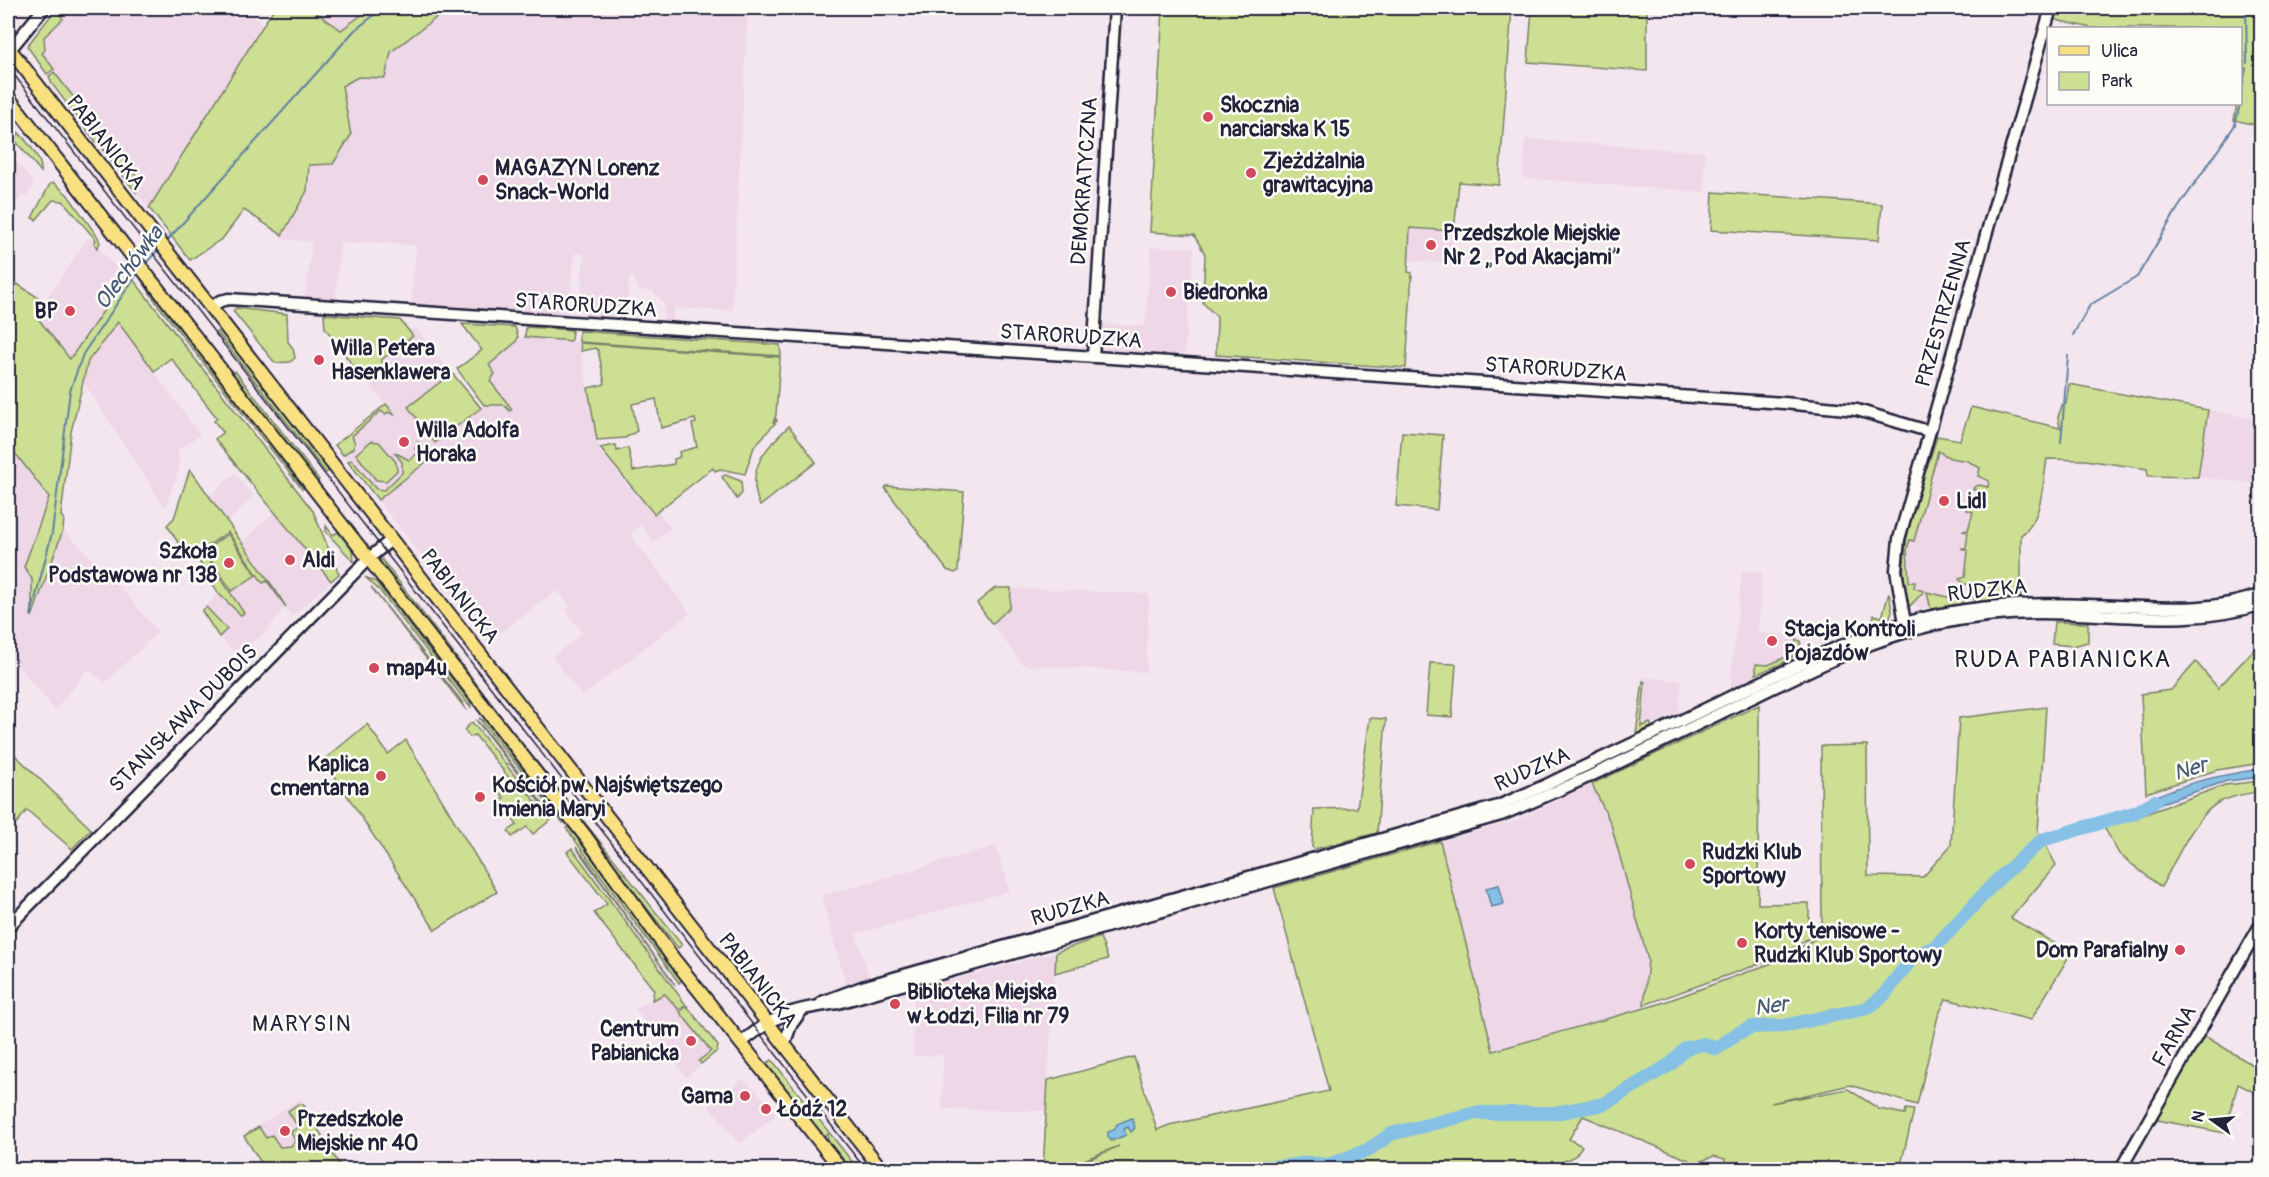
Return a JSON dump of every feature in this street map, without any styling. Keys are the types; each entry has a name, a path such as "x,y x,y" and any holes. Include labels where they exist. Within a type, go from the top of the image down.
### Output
{"main road":[{"name":"PABIANICKA","path":"8,49 882,1170"},
{"path":"8,97 586,837 673,958 842,1170"}],"street":[{"path":"8,49 44,8"},
{"name":"DEMOKRATYCZNA","path":"1093,357 1115,8"},
{"name":"PRZESTRZENNA","path":"1906,627 1897,580 1896,552 1928,431 2051,8"},
{"name":"STARORUDZKA","path":"211,308 220,301 229,299 1851,409 1928,431"},
{"name":"STANISŁAWA DUBOIS","path":"8,927 368,559 392,540"},
{"name":"RUDZKA","path":"741,1043 767,1022 808,1008 861,997 1501,815 1830,650 1952,612 1999,606 2042,604 2193,608 2236,602 2262,594"},
{"name":"RUDZKA","path":"1906,627 2000,615 2041,613 2194,618 2237,612 2262,604"},
{"name":"FARNA","path":"2120,1170 2262,922"},
{"path":"784,1045 791,1026 808,1008"}],"shaded area":[{"path":"63,8 242,8 262,23 233,76 149,208 96,142 109,143 33,46"},
{"path":"310,8 371,8 341,30"},
{"path":"445,8 748,8 732,311 674,308 673,324 663,322 664,304 653,291 638,290 634,278 629,277 626,320 584,317 580,309 584,254 575,253 567,316 411,305 416,245 363,242 362,244 340,243 336,299 305,297 312,242 280,239 307,191 309,164 351,135 342,86 358,77 385,78 391,52 437,17"},
{"path":"1525,139 1705,152 1704,192 1523,178"},
{"path":"8,152 34,183 26,197 22,195 13,210 17,213 8,229"},
{"name":"Przedszkole Miejskie Nr 2 „Pod Akacjami”","path":"1410,227 1454,231 1452,263 1408,260"},
{"name":"BP","path":"89,237 126,279 70,360 35,316"},
{"path":"1149,247 1194,248 1184,356 1101,349 1102,324 1145,326 1151,252"},
{"path":"323,313 400,319 409,330 415,327 451,374 407,407 435,444 486,405 504,406 509,411 513,409 490,381 495,374 489,364 517,342 519,337 579,342 599,450 653,515 658,512 671,528 654,542 641,525 630,534 690,613 582,696 552,657 583,633 565,610 570,606 557,590 488,642 335,445 386,404 366,381 361,379 324,328"},
{"path":"118,321 200,435 178,450 179,469 165,508 83,381 89,361"},
{"path":"2208,410 2261,420 2261,484 2198,477"},
{"path":"8,444 49,497 24,567 32,579 32,614 63,530 115,581 158,632 105,683 88,669 55,710 8,654"},
{"path":"1935,449 1996,465 1981,598 1920,609 1912,605 1907,582 1905,553"},
{"name":"Szkoła Podstawowa nr 138","path":"190,469 210,496 235,473 253,496 228,522 242,543 274,512 331,581 292,616 285,607 265,633 235,653 219,637 202,611 219,593 196,556 189,560 167,525 174,518"},
{"path":"1742,571 1762,573 1758,633 1801,636 1801,650 1796,656 1730,688"},
{"path":"1011,588 1149,594 1146,672 1023,665 992,624 1010,607"},
{"path":"1643,677 1682,681 1678,714 1636,734"},
{"path":"1592,784 1611,824 1648,960 1644,1005 1615,1018 1492,1051 1440,841 1514,821"},
{"path":"996,846 1010,891 856,934 869,978 846,984 821,896"},
{"path":"1056,952 1046,1111 942,1109 943,1055 913,1056 912,991"},
{"path":"665,994 714,1054 686,1077 635,1008"},
{"path":"743,1079 759,1093 776,1115 739,1144 709,1106"},
{"name":"Przedszkole Miejskie nr 40","path":"301,1099 343,1169 265,1169 242,1136"}],"green space":[{"path":"274,8 310,8 341,30 371,8 445,8 437,17 391,52 385,78 358,77 342,86 351,135 333,164 309,165 307,191 282,235 244,210 223,238 190,260 149,208"},
{"path":"1163,8 1512,8 1499,185 1459,182 1454,231 1410,228 1408,272 1412,273 1406,368 1216,355 1217,317 1203,303 1205,254 1194,235 1150,232"},
{"path":"1532,8 1647,8 1647,71 1528,62"},
{"path":"2055,8 2233,8 2244,10 2244,8 2261,8 2261,126 2234,120 2237,105 2242,105 2244,62 2242,61 2242,27 2088,27 2056,20 2053,15"},
{"path":"56,9 63,19 44,37 45,50 42,53 54,69 47,74 27,46"},
{"path":"54,72 110,144 96,142 52,84 49,76"},
{"path":"8,124 18,132 24,138 34,152 41,166 41,172 14,139 18,135 15,130 8,135"},
{"path":"102,149 118,153 136,176 136,192"},
{"path":"54,183 67,194 98,237 100,243 97,248 94,243 96,240 63,201 53,200 36,220 32,218 50,184"},
{"path":"1713,192 1882,204 1879,240 1711,230"},
{"path":"129,274 313,511 339,574 331,581 215,439 223,432 214,421 217,418 171,358 154,371 118,322 88,361 71,432 61,516 64,519 63,530 32,617 32,579 24,567 49,497 8,444 8,278 45,302 36,316 70,359"},
{"path":"141,279 304,488 302,489 158,305"},
{"path":"236,308 287,314 288,342 293,348 295,358 290,362 275,363 233,311"},
{"path":"324,314 400,320 413,336 381,360 385,366 367,380 362,378 325,328"},
{"path":"462,324 515,327 518,337 516,342 489,365 495,374 490,381 512,409 510,411 504,405 484,405 457,369 482,350"},
{"path":"526,327 572,330 571,341 525,337"},
{"path":"220,329 329,471 326,473 217,332"},
{"path":"579,331 780,345 781,356 579,342"},
{"path":"580,343 780,357 776,415 773,423 776,419 777,421 754,447 745,474 720,469 715,471 713,468 654,514 600,448 616,445 617,451 628,448 633,471 674,464 674,459 680,457 679,452 697,447 692,424 696,423 695,419 661,428 656,399 632,404 637,431 625,438 597,440 588,388 605,384 598,350 595,348 581,351"},
{"path":"235,371 319,480 316,483 233,376"},
{"path":"452,373 481,408 435,443 408,407"},
{"path":"2069,384 2208,410 2198,477 2148,476 2147,469 2085,460 2047,459 2043,490 2037,511 2028,529 2021,535 2021,597 1976,602 1973,597 1978,591 1978,585 1964,584 1959,579 1965,577 1968,551 1961,548 1966,548 1968,532 1962,531 1968,530 1973,512 1967,510 1969,505 1974,506 1978,491 1973,489 1974,487 1979,485 1988,487 1989,481 1978,476 1980,468 1968,461 1950,458 1938,451 1914,541 1910,540 1907,549 1909,582 1915,582 1914,588 1924,591 1909,607 1904,586 1906,543 1937,436 1960,440 1971,407 2060,428 2058,417 2062,405 2066,404"},
{"path":"386,404 395,415 381,411 352,436 355,443 353,448 343,455 335,445"},
{"path":"789,426 816,462 760,506 756,493 756,471 765,452"},
{"path":"1402,432 1443,435 1437,510 1396,506"},
{"path":"371,441 379,442 396,462 397,471 386,481 376,480 356,454"},
{"path":"418,442 425,451 429,448 435,455 378,500 348,461 352,460 376,489 384,490 402,473 402,462 394,452 409,460 418,453 415,449"},
{"path":"190,469 286,607 267,581 263,583 228,532 202,550 244,613 241,615 219,594 196,556 189,560 167,525 174,518"},
{"path":"725,475 741,481 742,493 737,499 722,477"},
{"path":"887,486 964,492 958,571 955,573 947,570 885,488"},
{"path":"326,526 333,535 338,532 353,551 354,562 326,532"},
{"path":"228,534 256,575 232,591 204,551"},
{"path":"380,557 517,737 682,945 678,948 380,565"},
{"path":"365,577 376,582 470,702 471,708 380,591"},
{"path":"371,587 460,699 467,711"},
{"path":"995,588 1011,588 1010,607 992,624 977,603"},
{"path":"1927,592 1956,599 1957,596 1964,600 1961,604 1931,610"},
{"path":"1889,593 1892,611 1890,617 1871,627 1874,615 1882,617"},
{"path":"206,607 227,629 219,637 202,611"},
{"path":"2054,622 2088,623 2088,642 2073,646 2052,644"},
{"path":"1796,640 1801,641 1796,654 1777,666 1756,674 1756,664 1768,665 1795,653"},
{"path":"2261,642 2261,657 2259,658 2261,763 2217,770 2146,793 2141,694 2171,690 2196,662 2218,688"},
{"path":"1430,663 1456,664 1452,717 1426,715"},
{"path":"1643,681 1645,682 1641,727 1650,723 1652,727 1636,734"},
{"name":"Rudzki Klub Sportowy","path":"1759,705 1758,904 1809,903 1809,938 1781,956 1644,1005 1648,960 1611,824 1592,784"},
{"path":"2046,707 2038,831 2056,865 2011,918 2071,953 2031,1020 1946,999 1938,1016 1917,1105 1850,1085 1771,1103 1848,1089 1879,1109 1905,1114 1906,1109 1914,1110 1900,1169 1723,1169 1725,1159 1714,1156 1696,1163 1583,1116 1569,1139 1582,1146 1575,1156 1547,1169 1067,1169 1119,1146 1061,1169 1043,1170 1048,1080 1134,1057 1157,1130 1169,1125 1329,1091 1274,888 1440,841 1493,1051 1659,1004 1783,959 1822,934 1821,746 1867,745 1868,876 1923,877 1951,845 1959,718"},
{"path":"479,718 486,722 564,823 563,823"},
{"path":"1370,718 1386,719 1377,833 1315,849 1312,847 1314,809 1357,808"},
{"path":"476,720 483,727 550,813 544,808"},
{"path":"472,722 542,810 552,819 533,834 527,827 512,837 508,831 517,825 499,802 504,798 501,793 513,783 475,735 470,737 464,730"},
{"path":"367,724 388,754 406,740 497,892 435,930 324,760"},
{"path":"8,735 10,750 91,829 72,849 27,810 8,834"},
{"path":"2261,781 2261,791 2227,799 2208,811 2185,842 2161,887 2119,854 2103,825 2137,817 2225,785"},
{"path":"569,827 682,980 679,983 566,828"},
{"path":"576,847 586,859 675,985 585,860"},
{"path":"572,848 686,1005 679,1010 665,994 652,1000 654,990 594,913 607,904 567,852"},
{"path":"1100,937 1108,959 1055,973 1056,952"},
{"path":"687,1006 718,1046 717,1051 701,1064 699,1061 711,1051 680,1012"},
{"path":"2203,1035 2261,1070 2261,1079 2254,1092 2238,1084 2224,1133 2158,1120 2157,1116"},
{"path":"772,1060 858,1169 849,1169 827,1143 828,1134 823,1138 766,1064"},
{"name":"Przedszkole Miejskie nr 40","path":"298,1104 303,1104 342,1169 265,1169 244,1136 259,1127 266,1138 272,1135 280,1147 291,1146 295,1141 291,1132 298,1127 288,1111"}],"water":[{"path":"2261,769 2261,777 2227,781 2140,810 2139,805 2167,791 2214,777"},
{"path":"1499,885 1504,904 1491,907 1486,888"},
{"path":"1132,1118 1135,1128 1131,1132 1128,1127 1124,1129 1126,1135 1111,1141 1108,1132 1114,1130 1117,1124"}],"waterway":[{"name":"Olechówka","path":"165,243 354,31 383,8"},
{"path":"2246,8 2247,63"},
{"path":"2242,88 2246,68"},
{"path":"2073,335 2090,305 2137,277 2178,208 2235,125 2240,105"},
{"name":"Olechówka","path":"145,264 159,249"},
{"name":"Olechówka","path":"31,615 52,533 70,391 83,354 139,271"},
{"path":"2061,442 2068,356"},
{"name":"Ner","path":"1204,1169 1288,1166 1308,1163 1328,1165 1368,1150 1391,1134 1475,1113 1555,1113 1604,1104 1671,1064 1686,1048 1704,1044 1716,1049 1738,1033 1752,1027 1783,1026 1868,1008 1883,996 1914,956 1935,947 1996,881 2042,840 2134,813 2155,801"},
{"name":"Ner","path":"1175,1170 1199,1169"}],"tram line":[{"path":"8,67 866,1170"}],"place":[{"name":"Skocznia narciarska K 15","path":"1208,117"},
{"name":"Zjeżdżalnia grawitacyjna","path":"1251,173"},
{"name":"MAGAZYN Lorenz Snack-World","path":"483,180"},
{"name":"Przedszkole Miejskie Nr 2 „Pod Akacjami”","path":"1431,245"},
{"name":"Biedronka","path":"1171,292"},
{"name":"BP","path":"70,311"},
{"name":"Willa Petera Hasenklawera","path":"319,360"},
{"name":"Willa Adolfa Horaka","path":"404,442"},
{"name":"Lidl","path":"1944,501"},
{"name":"Aldi","path":"290,560"},
{"name":"Szkoła Podstawowa nr 138","path":"229,563"},
{"name":"Stacja Kontroli Pojazdów","path":"1772,641"},
{"name":"map4u","path":"374,668"},
{"name":"Kaplica cmentarna","path":"381,776"},
{"name":"Kościół pw. Najświętszego Imienia Maryi","path":"480,797"},
{"name":"Rudzki Klub Sportowy","path":"1690,864"},
{"name":"Korty tenisowe - Rudzki Klub Sportowy","path":"1742,943"},
{"name":"Dom Parafialny","path":"2180,950"},
{"name":"Biblioteka Miejska w Łodzi, Filia nr 79","path":"895,1004"},
{"name":"Centrum Pabianicka","path":"691,1041"},
{"name":"Gama","path":"745,1096"},
{"name":"Łódź 12","path":"766,1109"},
{"name":"Przedszkole Miejskie nr 40","path":"285,1131"}],"district":[{"name":"RUDA PABIANICKA","path":"2063,659"},
{"name":"MARYSIN","path":"302,1023"}]}
